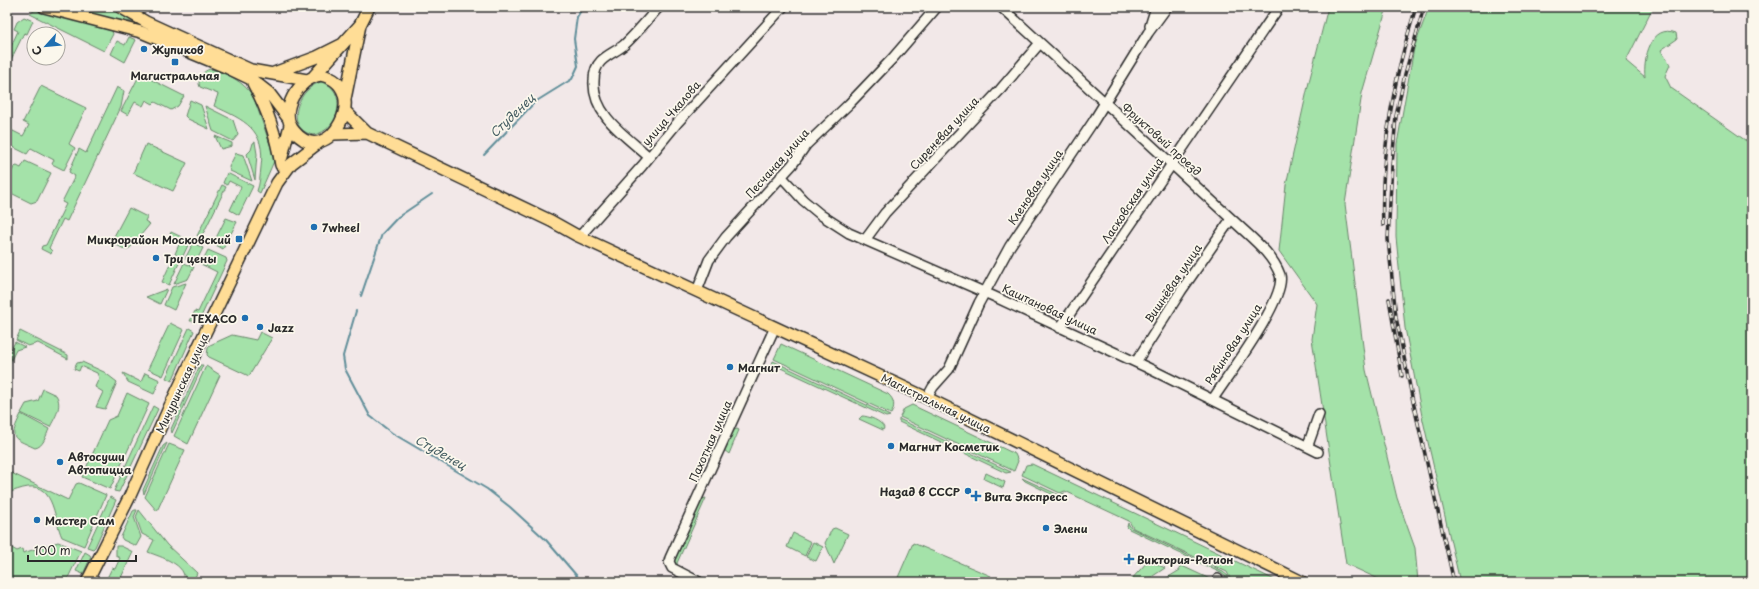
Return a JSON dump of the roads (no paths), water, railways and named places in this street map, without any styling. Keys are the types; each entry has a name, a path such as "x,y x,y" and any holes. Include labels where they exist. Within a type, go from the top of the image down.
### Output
{"main road":[{"path":"44,7 112,23 141,32 230,65 271,74 311,78 326,76 335,81 343,94 345,107 367,133"},
{"path":"120,7 146,22 185,39 230,65 251,80 269,93 278,103 299,136 306,140 321,141 334,134 367,133"},
{"path":"289,121 291,101 301,85 311,78 360,25 369,7"},
{"path":"334,134 342,122 360,25"},
{"path":"271,74 317,58 343,44"},
{"path":"251,80 263,101 272,124 278,143 280,165"},
{"name":"Мичуринская улица","path":"277,183 289,121"},
{"name":"Магистральная улица","path":"367,133 580,236 927,398 1302,582"},
{"name":"Мичуринская улица","path":"87,582 111,537 159,434 169,408 277,183 291,164 321,141"}],"street":[{"path":"649,157 611,123 604,114 595,94 594,83 596,68 601,62 623,46 659,7"},
{"name":"улица Чкалова","path":"580,236 649,157 673,127 783,7"},
{"name":"Песчаная улица","path":"697,291 709,260 726,237 781,176 806,145 849,104 892,59 937,7"},
{"name":"Фруктовый проезд","path":"1001,7 1260,246 1276,266 1281,281 1274,303"},
{"path":"1148,33 1156,7"},
{"name":"Кленовая улица","path":"927,398 933,387 948,369 985,292 1010,246 1122,78 1148,33 1167,7"},
{"name":"Ласковская улица","path":"1060,328 1171,163 1279,7"},
{"name":"Сиреневая улица","path":"865,240 885,213 1000,90 1040,43"},
{"name":"Каштановая улица","path":"781,176 803,200 821,216 849,233 985,292 1136,362 1308,445 1318,452"},
{"name":"Вишнёвая улица","path":"1136,362 1181,291 1231,219"},
{"name":"Рябиновая улица","path":"1213,399 1274,303"},
{"name":"Пахотная улица","path":"699,582 675,571 670,566 670,558 775,327"},
{"path":"1308,445 1319,414"}],"waterway":[{"name":"Студенец","path":"484,155 535,102 572,79 578,66 574,39 577,17 583,7"},
{"name":"Студенец","path":"361,296 382,234 398,217 432,194"},
{"name":"Студенец","path":"356,311 343,356 345,369 370,416 392,433 487,489 510,507 546,540 582,582"}],"railway":[{"path":"1383,225 1384,170 1390,115 1401,60 1416,7"},
{"path":"1424,7 1405,74 1396,116 1388,239 1396,317 1412,397 1454,582"},
{"path":"1389,299 1402,376"}],"place":[{"name":"Жупиков","path":"144,49"},
{"name":"Магистральная","path":"175,62"},
{"name":"7wheel","path":"314,227"},
{"name":"Микрорайон Московский","path":"239,239"},
{"name":"Три цены","path":"156,258"},
{"name":"ТЕХАСО","path":"245,318"},
{"name":"Jazz","path":"260,327"},
{"name":"Магнит","path":"730,367"},
{"name":"Магнит Косметик","path":"891,446"},
{"name":"Автосуши Автопицца","path":"60,462"},
{"name":"Назад в СССР","path":"968,491"},
{"name":"Вита Экспресс","path":"976,496"},
{"name":"Мастер Сам","path":"37,520"},
{"name":"Элени","path":"1046,528"},
{"name":"Виктория-Регион","path":"1129,559"}]}
